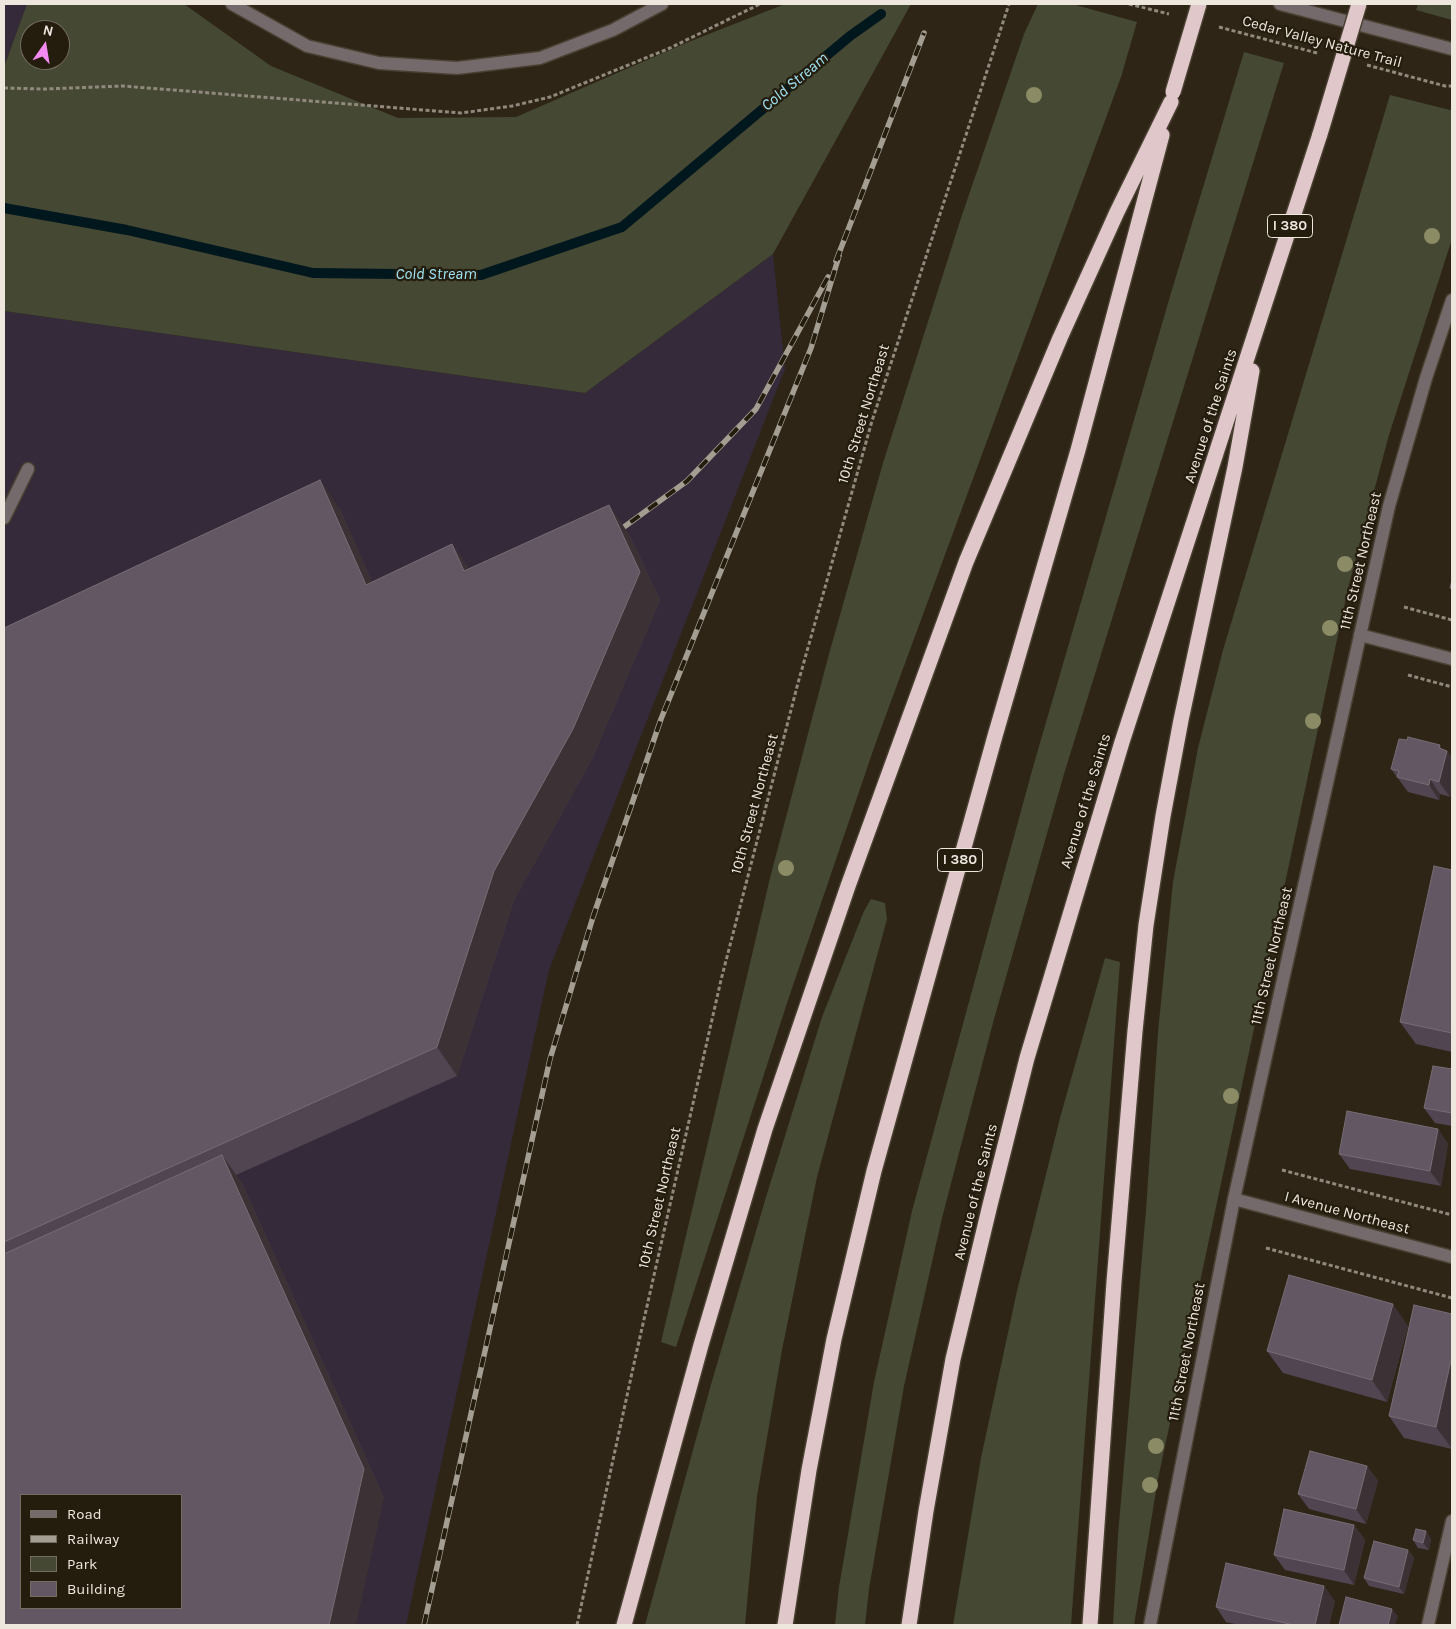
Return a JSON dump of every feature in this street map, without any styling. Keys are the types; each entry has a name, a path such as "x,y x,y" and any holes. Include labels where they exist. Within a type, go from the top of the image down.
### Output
{"highway":[{"name":"I 380","path":"784,1625 834,1339 874,1172 995,736 1078,450 1172,97 1199,4"},
{"name":"Avenue of the Saints","path":"909,1625 926,1511 953,1359 1027,1058 1122,742 1261,318 1320,134 1359,4"},
{"path":"624,1625 701,1345 763,1138 848,886 966,562 1060,338 1172,97"},
{"path":"1090,1625 1114,1282 1134,1040 1146,925 1162,816 1235,467 1261,318"}],"street":[{"path":"232,4 307,46 379,63 457,68 540,58 613,30 662,4"},
{"path":"1280,4 1452,48"},
{"name":"11th Street Northeast","path":"1150,1625 1234,1199 1389,506 1426,378 1452,300"},
{"path":"4,518 28,470"},
{"path":"1360,635 1452,659"},
{"name":"I Avenue Northeast","path":"1234,1199 1452,1257"},
{"path":"1428,1625 1452,1521"}],"path":[{"name":"10th Street Northeast","path":"577,1625 721,980 798,683 872,421 1009,4"},
{"path":"1129,4 1177,16"},
{"name":"Cedar Valley Nature Trail","path":"1215,26 1320,54"},
{"name":"Cedar Valley Nature Trail","path":"1359,64 1445,86 1452,86"},
{"path":"1404,607 1452,620"},
{"path":"1400,673 1452,687"},
{"path":"1282,1170 1452,1215"},
{"path":"1266,1248 1452,1298"}],"shaded area":[{"path":"4,4 27,4 20,20 4,67"},
{"path":"773,254 785,369 549,970 406,1625 4,1625 4,311 585,393"}],"green space":[{"path":"27,4 184,4 271,66 398,118 516,117 686,43 785,4 911,4 773,254 585,393 4,311 4,67 20,23 20,70 70,70 70,20 21,20"},
{"path":"1038,4 1072,4 1137,22 1121,77 876,742 788,1000 676,1347 661,1342 770,878 829,654 883,463 961,218 1024,34"},
{"path":"1418,4 1452,4 1452,20 1416,10"},
{"path":"1244,52 1284,63 1064,774 994,1019 942,1218 904,1386 869,1589 865,1625 835,1625 839,1587 874,1382 912,1211 1033,767 1171,293"},
{"path":"1390,95 1452,109 1452,239 1389,435 1348,588 1158,1479 1134,1625 1113,1625 1118,1535 1146,1210 1158,1032 1173,882 1198,748 1223,650"},
{"path":"871,899 885,903 887,919 817,1177 782,1350 757,1496 745,1625 645,1625 710,1388 766,1197 822,1017 864,911"},
{"path":"1105,958 1120,962 1071,1625 953,1625 981,1458 1017,1291 1060,1118"}],"building":[{"path":"320,480 366,585 452,544 464,571 609,505 640,572 573,729 494,871 437,1047 4,1242 4,628"},
{"path":"1408,737 1440,745 1439,748 1447,751 1439,782 1430,779 1429,785 1397,777 1399,771 1391,769 1399,739 1407,740"},
{"path":"1434,866 1452,870 1452,1033 1400,1022"},
{"path":"1433,1066 1452,1069 1452,1113 1424,1108"},
{"path":"1347,1111 1438,1129 1430,1171 1339,1154"},
{"path":"222,1155 364,1469 329,1625 4,1625 4,1254"},
{"path":"1289,1275 1393,1304 1372,1380 1267,1351"},
{"path":"1414,1305 1452,1314 1452,1356 1436,1427 1389,1416"},
{"path":"1310,1451 1367,1466 1356,1509 1298,1494"},
{"path":"1284,1509 1354,1525 1344,1570 1274,1555"},
{"path":"1416,1529 1426,1531 1423,1543 1413,1540"},
{"path":"1374,1541 1408,1550 1399,1587 1364,1578"},
{"path":"1226,1563 1324,1586 1315,1625 1294,1625 1216,1607"},
{"path":"1346,1597 1392,1609 1388,1625 1339,1625"}],"waterway":[{"name":"Cold Stream","path":"4,208 127,230 313,273 481,275 622,227 850,36 881,14"}],"railway":[{"path":"836,261 924,33"},
{"path":"424,1625 550,1059 593,917 661,719 811,348 839,256"},
{"path":"611,532 624,527 687,481 756,409 828,277"}]}
